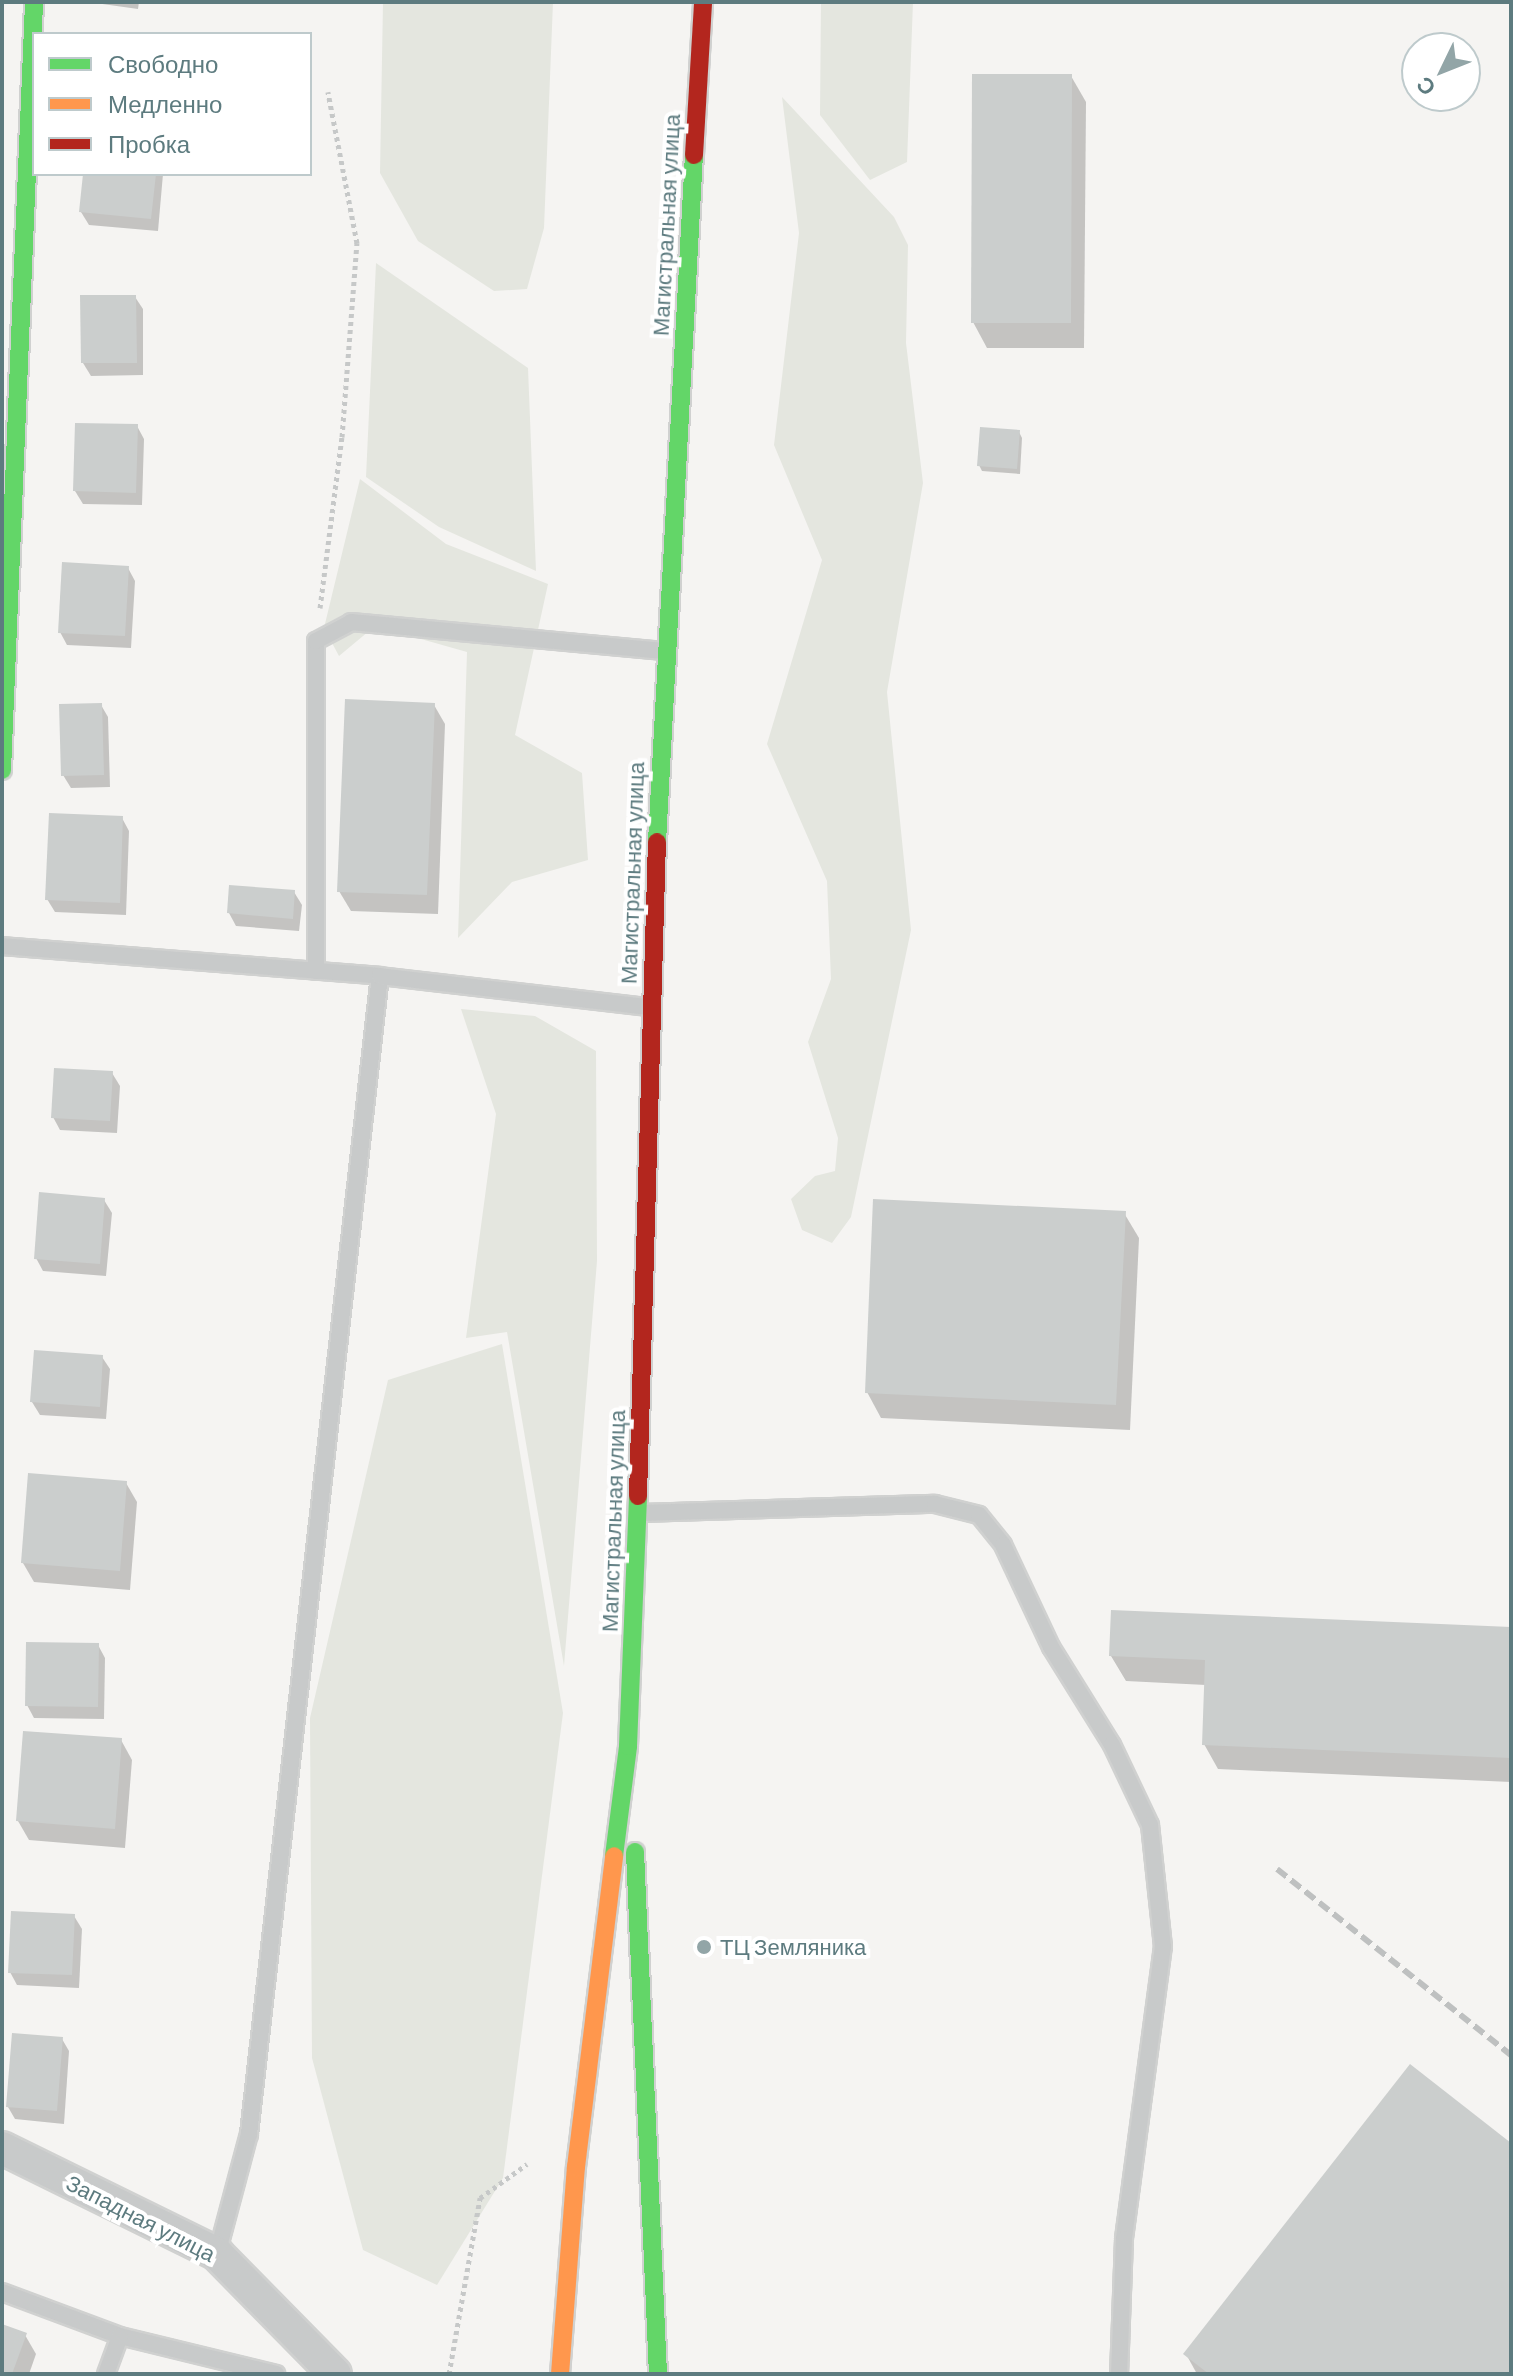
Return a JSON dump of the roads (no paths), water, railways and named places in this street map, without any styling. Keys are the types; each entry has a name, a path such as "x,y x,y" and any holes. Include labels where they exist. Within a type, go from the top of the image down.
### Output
{"main road":[{"path":"33,32 34,2"},
{"name":"Магистральная улица","path":"628,1746 638,1513 650,1007 666,652 703,2"},
{"path":"2,770 32,50"},
{"path":"560,2374 576,2167 628,1746"},
{"path":"628,1746 641,1948 658,2374"}],"street":[{"name":"Западная улица","path":"2,2148 217,2254 335,2374"}],"lane":[{"path":"316,971 316,641 351,622 666,652"},
{"path":"2,946 380,976 650,1007"},
{"path":"217,2254 249,2134 380,976"},
{"path":"638,1513 935,1504 979,1515 1003,1545 1051,1647 1112,1745 1150,1825 1163,1946 1124,2239 1119,2374"},
{"path":"2,2292 120,2336 276,2374"},
{"path":"106,2374 120,2336"}],"railway":[{"path":"1277,1869 1511,2055"}],"place":[{"name":"ТЦ Земляника","path":"704,1947"}]}
